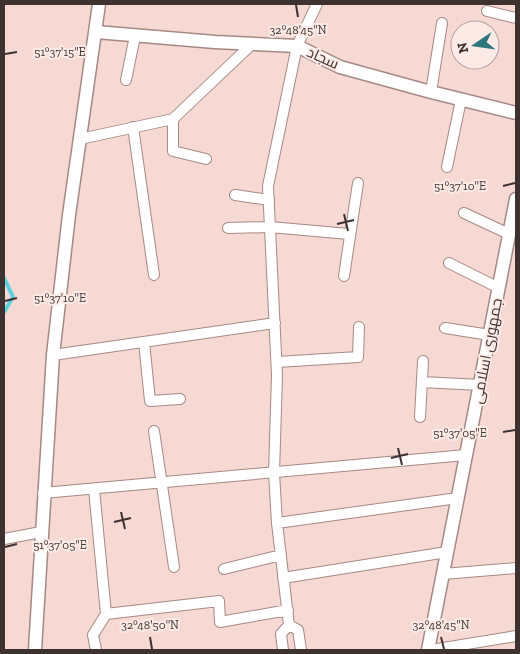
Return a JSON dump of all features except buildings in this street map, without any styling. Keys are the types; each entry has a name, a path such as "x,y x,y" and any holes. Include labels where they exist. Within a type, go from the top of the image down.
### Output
{"street":[{"path":"35,650 43,493 53,355 99,4"},
{"path":"283,650 281,634 289,625 277,523 274,473 277,362 268,186 297,46 317,4"},
{"path":"487,11 516,18"},
{"path":"431,92 442,23"},
{"name":"سجاد","path":"96,32 297,46 340,66 431,92 516,113"},
{"path":"126,80 135,36"},
{"path":"80,139 172,118 252,44"},
{"path":"447,167 461,100"},
{"path":"172,118 173,151 206,159"},
{"path":"133,127 154,275"},
{"path":"344,276 358,183"},
{"path":"235,194 269,200"},
{"name":"جمهوری اسلامی","path":"430,650 447,552 513,226 516,199"},
{"path":"464,213 513,226"},
{"path":"228,228 270,227 350,234"},
{"path":"449,263 499,288"},
{"path":"53,355 275,323"},
{"path":"277,362 358,356 359,327"},
{"path":"445,328 490,335"},
{"path":"144,342 150,401 180,399"},
{"path":"420,417 423,360"},
{"path":"422,382 480,385"},
{"path":"154,431 174,567"},
{"path":"43,493 466,455"},
{"path":"94,489 106,614 93,635 96,650"},
{"path":"277,523 458,498"},
{"path":"4,539 41,532"},
{"path":"283,578 447,552"},
{"path":"224,569 281,555"},
{"path":"443,574 516,568"},
{"path":"106,614 220,601 220,622 288,610"},
{"path":"289,625 298,630 301,650"},
{"path":"430,650 516,636"}],"waterway":[{"path":"4,278 13,297 4,312"}]}
